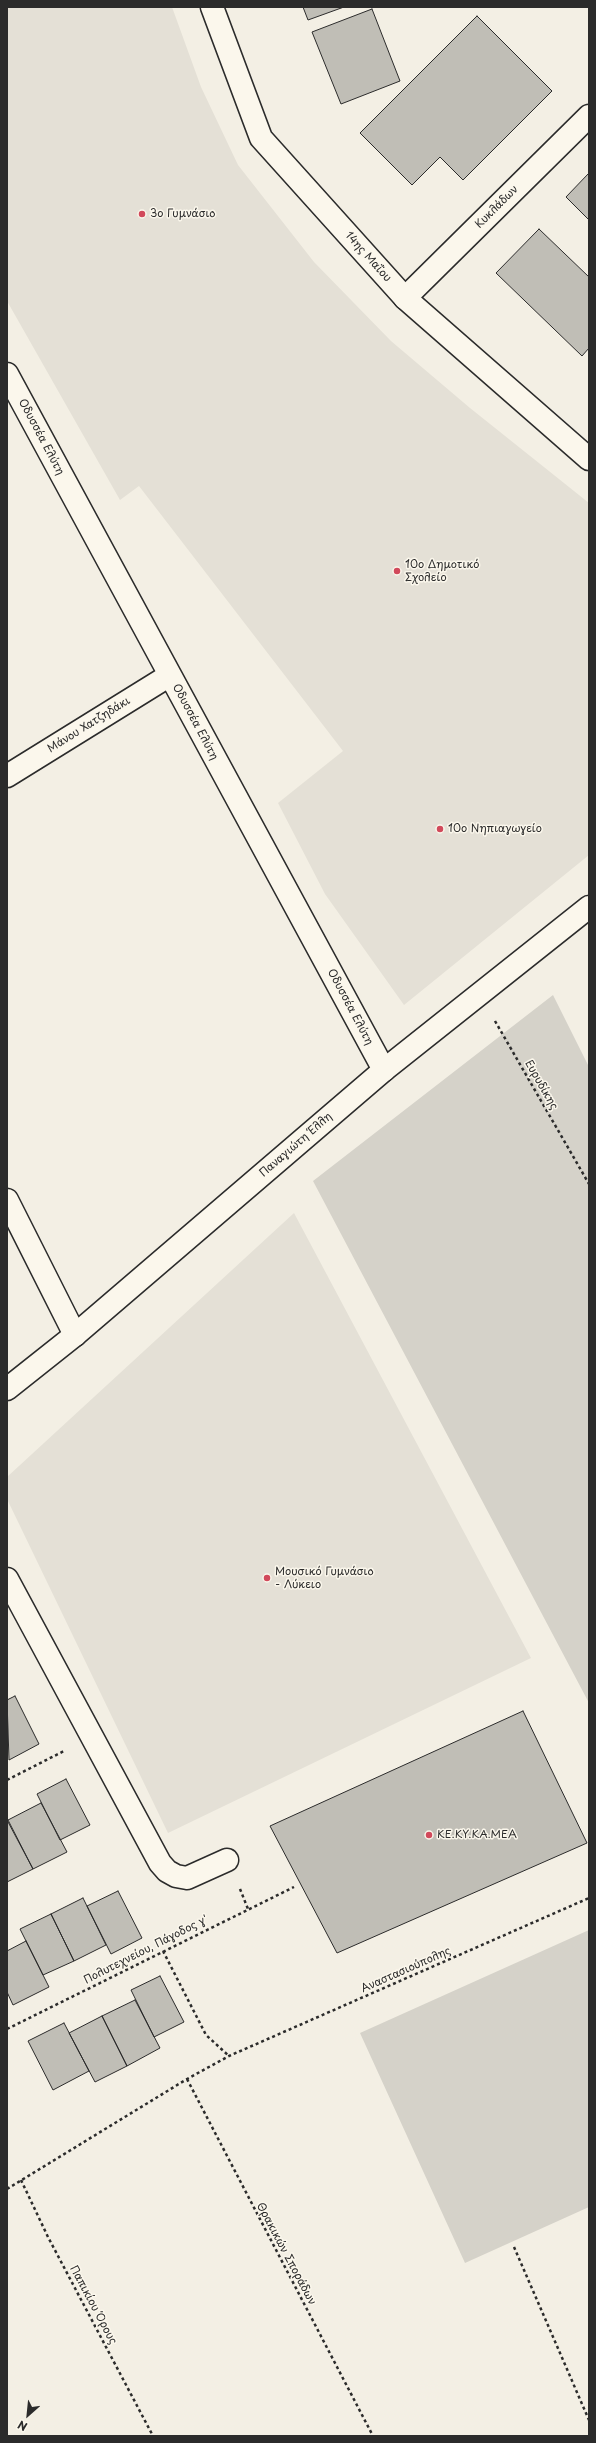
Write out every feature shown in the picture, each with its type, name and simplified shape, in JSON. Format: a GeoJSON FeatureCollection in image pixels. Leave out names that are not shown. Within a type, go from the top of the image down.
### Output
{"type":"FeatureCollection","features":[{"type":"Feature","properties":{"kind":"street","name":"14ης Μαΐου"},"geometry":{"type":"LineString","coordinates":[[212,7],[261,138],[405,298],[589,459]]}},
{"type":"Feature","properties":{"kind":"street","name":"Κυκλάδων"},"geometry":{"type":"LineString","coordinates":[[405,298],[589,116]]}},
{"type":"Feature","properties":{"kind":"street","name":"Οδυσσέα Ελύτη"},"geometry":{"type":"LineString","coordinates":[[7,374],[384,1070]]}},
{"type":"Feature","properties":{"kind":"street","name":"Μάνου Χατζηδάκι"},"geometry":{"type":"LineString","coordinates":[[7,776],[170,675]]}},
{"type":"Feature","properties":{"kind":"street","name":"Παναγιώτη Έλλη"},"geometry":{"type":"LineString","coordinates":[[7,1389],[75,1335],[384,1070],[589,906]]}},
{"type":"Feature","properties":{"kind":"street"},"geometry":{"type":"LineString","coordinates":[[7,1200],[75,1335]]}},
{"type":"Feature","properties":{"kind":"street"},"geometry":{"type":"LineString","coordinates":[[7,1579],[160,1863],[167,1871],[176,1876],[187,1878],[227,1860]]}},
{"type":"Feature","properties":{"kind":"path","name":"Ευρυδίκης"},"geometry":{"type":"LineString","coordinates":[[479,993],[589,1184]]}},
{"type":"Feature","properties":{"kind":"path"},"geometry":{"type":"LineString","coordinates":[[7,1780],[92,1737]]}},
{"type":"Feature","properties":{"kind":"path","name":"Πολυτεχνείου, Πάγοδος γ'"},"geometry":{"type":"LineString","coordinates":[[7,2029],[294,1887]]}},
{"type":"Feature","properties":{"kind":"path","name":"Αναστασιούπολης"},"geometry":{"type":"LineString","coordinates":[[7,2189],[187,2079],[229,2056],[589,1898]]}},
{"type":"Feature","properties":{"kind":"path"},"geometry":{"type":"LineString","coordinates":[[163,1951],[206,2036],[229,2056]]}},
{"type":"Feature","properties":{"kind":"path","name":"Θρακικών Σποράδων"},"geometry":{"type":"LineString","coordinates":[[187,2079],[373,2436]]}},
{"type":"Feature","properties":{"kind":"path","name":"Παπικίου Όρους"},"geometry":{"type":"LineString","coordinates":[[21,2180],[48,2237],[153,2436]]}},
{"type":"Feature","properties":{"kind":"path"},"geometry":{"type":"LineString","coordinates":[[514,2247],[589,2420]]}},
{"type":"Feature","properties":{"kind":"shaded area"},"geometry":{"type":"Polygon","coordinates":[[[7,7],[172,7],[201,87],[238,165],[314,262],[391,341],[470,408],[589,503],[589,855],[404,1005],[325,894],[278,803],[343,751],[139,486],[120,500],[7,301],[7,7]]]}},
{"type":"Feature","properties":{"kind":"shaded area"},"geometry":{"type":"Polygon","coordinates":[[[553,995],[589,1067],[589,1703],[313,1181],[553,995]]]}},
{"type":"Feature","properties":{"kind":"shaded area","name":"Μουσικό Γυμνάσιο - Λύκειο"},"geometry":{"type":"Polygon","coordinates":[[[294,1213],[531,1658],[168,1833],[7,1499],[7,1477],[294,1213]]]}},
{"type":"Feature","properties":{"kind":"shaded area"},"geometry":{"type":"Polygon","coordinates":[[[589,1930],[589,2207],[465,2263],[360,2033],[589,1930]]]}},
{"type":"Feature","properties":{"kind":"building"},"geometry":{"type":"Polygon","coordinates":[[[303,7],[344,7],[308,20],[303,7]]]}},
{"type":"Feature","properties":{"kind":"building"},"geometry":{"type":"Polygon","coordinates":[[[372,9],[400,81],[341,104],[312,32],[372,9]]]}},
{"type":"Feature","properties":{"kind":"building"},"geometry":{"type":"Polygon","coordinates":[[[477,16],[552,91],[463,180],[440,157],[412,185],[360,133],[477,16]]]}},
{"type":"Feature","properties":{"kind":"building"},"geometry":{"type":"Polygon","coordinates":[[[589,173],[589,220],[566,197],[589,173]]]}},
{"type":"Feature","properties":{"kind":"building"},"geometry":{"type":"Polygon","coordinates":[[[539,229],[589,277],[589,348],[582,356],[496,273],[539,229]]]}},
{"type":"Feature","properties":{"kind":"building"},"geometry":{"type":"Polygon","coordinates":[[[15,1696],[39,1744],[9,1760],[7,1700],[15,1696]]]}},
{"type":"Feature","properties":{"kind":"building","name":"ΚΕ.ΚΥ.ΚΑ.ΜΕΑ"},"geometry":{"type":"Polygon","coordinates":[[[523,1711],[587,1843],[337,1953],[270,1826],[523,1711]]]}},
{"type":"Feature","properties":{"kind":"building"},"geometry":{"type":"Polygon","coordinates":[[[66,1779],[90,1825],[60,1840],[37,1794],[66,1779]]]}},
{"type":"Feature","properties":{"kind":"building"},"geometry":{"type":"Polygon","coordinates":[[[41,1803],[67,1852],[33,1869],[8,1820],[41,1803]]]}},
{"type":"Feature","properties":{"kind":"building"},"geometry":{"type":"Polygon","coordinates":[[[7,1820],[33,1869],[7,1882],[7,1820]]]}},
{"type":"Feature","properties":{"kind":"building"},"geometry":{"type":"Polygon","coordinates":[[[118,1891],[142,1938],[111,1954],[87,1906],[118,1891]]]}},
{"type":"Feature","properties":{"kind":"building"},"geometry":{"type":"Polygon","coordinates":[[[83,1898],[106,1945],[74,1961],[51,1914],[83,1898]]]}},
{"type":"Feature","properties":{"kind":"building"},"geometry":{"type":"Polygon","coordinates":[[[51,1914],[74,1961],[43,1975],[20,1929],[51,1914]]]}},
{"type":"Feature","properties":{"kind":"building"},"geometry":{"type":"Polygon","coordinates":[[[26,1941],[49,1987],[13,2005],[7,1992],[7,1951],[26,1941]]]}},
{"type":"Feature","properties":{"kind":"building"},"geometry":{"type":"Polygon","coordinates":[[[160,1976],[184,2022],[154,2037],[131,1990],[160,1976]]]}},
{"type":"Feature","properties":{"kind":"building"},"geometry":{"type":"Polygon","coordinates":[[[135,2000],[160,2048],[127,2066],[102,2016],[135,2000]]]}},
{"type":"Feature","properties":{"kind":"building"},"geometry":{"type":"Polygon","coordinates":[[[102,2016],[127,2066],[95,2082],[69,2033],[102,2016]]]}},
{"type":"Feature","properties":{"kind":"building"},"geometry":{"type":"Polygon","coordinates":[[[64,2023],[89,2071],[53,2090],[28,2041],[64,2023]]]}},
{"type":"Feature","properties":{"kind":"place","name":"3ο Γυμνάσιο"},"geometry":{"type":"Point","coordinates":[142,214]}},
{"type":"Feature","properties":{"kind":"place","name":"10ο Δημοτικό Σχολείο"},"geometry":{"type":"Point","coordinates":[397,571]}},
{"type":"Feature","properties":{"kind":"place","name":"10ο Νηπιαγωγείο"},"geometry":{"type":"Point","coordinates":[440,829]}},
{"type":"Feature","properties":{"kind":"place","name":"Μουσικό Γυμνάσιο - Λύκειο"},"geometry":{"type":"Point","coordinates":[267,1578]}},
{"type":"Feature","properties":{"kind":"place","name":"ΚΕ.ΚΥ.ΚΑ.ΜΕΑ"},"geometry":{"type":"Point","coordinates":[429,1835]}}]}
